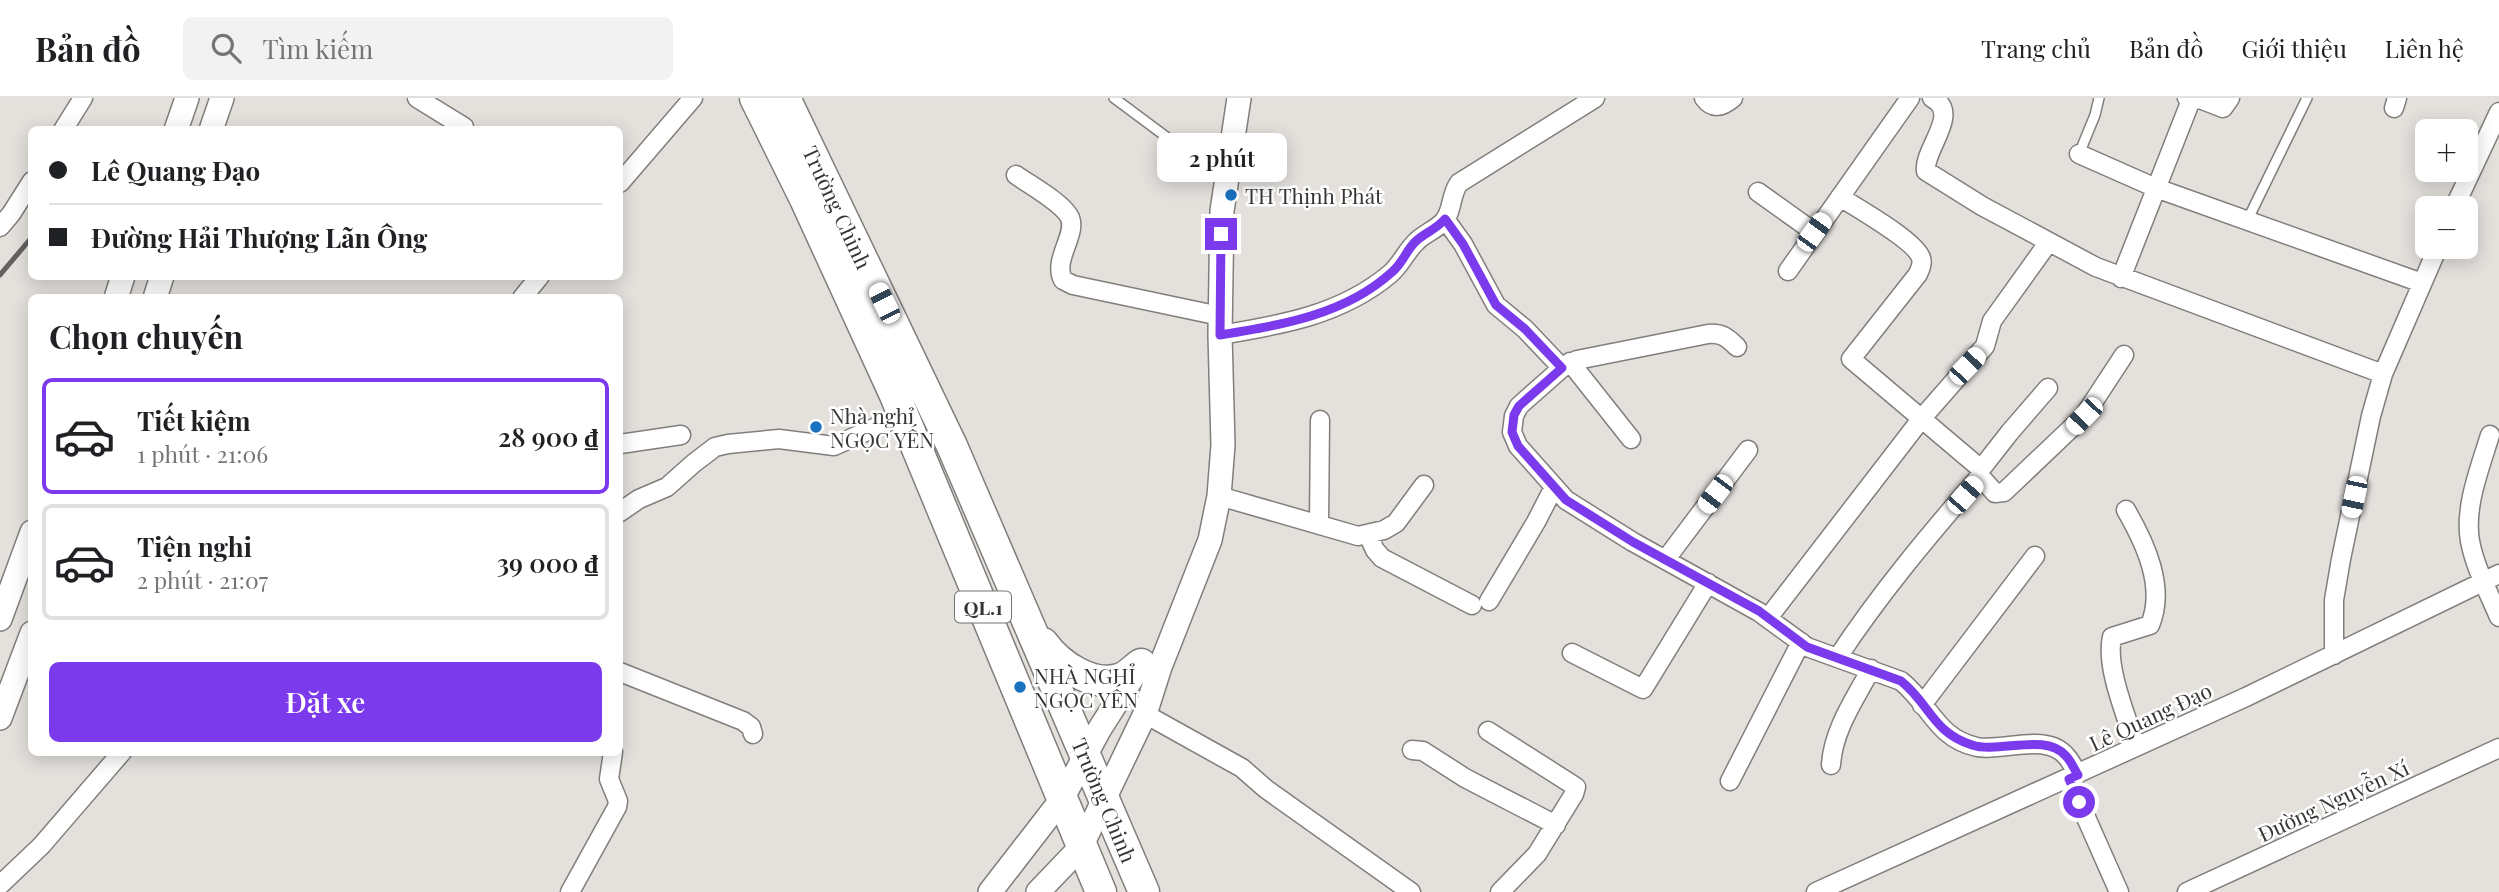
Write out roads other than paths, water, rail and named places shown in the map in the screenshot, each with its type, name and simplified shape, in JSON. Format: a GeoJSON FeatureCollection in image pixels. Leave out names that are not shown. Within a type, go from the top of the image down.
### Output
{"type":"FeatureCollection","features":[{"type":"Feature","properties":{"kind":"highway","name":"Trường Chinh"},"geometry":{"type":"LineString","coordinates":[[755,98],[805,198],[903,415],[1101,892]]}},
{"type":"Feature","properties":{"kind":"highway","name":"Trường Chinh"},"geometry":{"type":"LineString","coordinates":[[785,98],[952,446],[1144,892]]}},
{"type":"Feature","properties":{"kind":"highway"},"geometry":{"type":"LineString","coordinates":[[1027,620],[1052,654],[1071,669],[1092,678],[1112,680],[1124,677],[1141,664]]}},
{"type":"Feature","properties":{"kind":"street"},"geometry":{"type":"LineString","coordinates":[[66,126],[83,98]]}},
{"type":"Feature","properties":{"kind":"street"},"geometry":{"type":"LineString","coordinates":[[177,126],[187,98]]}},
{"type":"Feature","properties":{"kind":"street"},"geometry":{"type":"LineString","coordinates":[[212,126],[222,98]]}},
{"type":"Feature","properties":{"kind":"street"},"geometry":{"type":"LineString","coordinates":[[417,98],[462,126]]}},
{"type":"Feature","properties":{"kind":"street"},"geometry":{"type":"LineString","coordinates":[[623,180],[693,98]]}},
{"type":"Feature","properties":{"kind":"street"},"geometry":{"type":"LineString","coordinates":[[1038,892],[1081,847],[1145,714],[1207,550],[1219,496],[1223,445],[1221,222],[1239,98]]}},
{"type":"Feature","properties":{"kind":"street"},"geometry":{"type":"LineString","coordinates":[[1016,176],[1062,208],[1069,216],[1070,230],[1059,268],[1063,279],[1073,285],[1220,325],[1281,325],[1317,315],[1352,299],[1391,274],[1413,244],[1445,219],[1459,183],[1595,98]]}},
{"type":"Feature","properties":{"kind":"street"},"geometry":{"type":"LineString","coordinates":[[1704,98],[1716,107],[1724,106],[1733,98]]}},
{"type":"Feature","properties":{"kind":"street"},"geometry":{"type":"LineString","coordinates":[[1788,271],[1910,98]]}},
{"type":"Feature","properties":{"kind":"street"},"geometry":{"type":"LineString","coordinates":[[1931,98],[1941,106],[1944,113],[1927,160],[1926,171],[1953,190],[2048,243],[2121,278],[2162,290],[2383,374]]}},
{"type":"Feature","properties":{"kind":"street"},"geometry":{"type":"LineString","coordinates":[[2121,278],[2189,99],[2200,99],[2223,108],[2230,98]]}},
{"type":"Feature","properties":{"kind":"street"},"geometry":{"type":"LineString","coordinates":[[2460,196],[2499,112]]}},
{"type":"Feature","properties":{"kind":"street"},"geometry":{"type":"LineString","coordinates":[[2079,154],[2156,188],[2422,284]]}},
{"type":"Feature","properties":{"kind":"street"},"geometry":{"type":"LineString","coordinates":[[4,216],[28,186]]}},
{"type":"Feature","properties":{"kind":"street"},"geometry":{"type":"LineString","coordinates":[[1758,192],[1814,232]]}},
{"type":"Feature","properties":{"kind":"street"},"geometry":{"type":"LineString","coordinates":[[1840,197],[1907,241],[1921,257],[1922,265],[1918,274],[1851,359],[1922,418],[1981,473],[1994,493],[2004,492],[2084,416],[2124,355]]}},
{"type":"Feature","properties":{"kind":"street"},"geometry":{"type":"LineString","coordinates":[[1445,219],[1463,244],[1496,305],[1566,365],[1631,439]]}},
{"type":"Feature","properties":{"kind":"street"},"geometry":{"type":"LineString","coordinates":[[1768,618],[1922,418],[1985,346],[1992,321],[2048,243]]}},
{"type":"Feature","properties":{"kind":"street"},"geometry":{"type":"LineString","coordinates":[[2334,655],[2334,600],[2371,416],[2383,374],[2433,259]]}},
{"type":"Feature","properties":{"kind":"street"},"geometry":{"type":"LineString","coordinates":[[525,294],[538,280]]}},
{"type":"Feature","properties":{"kind":"street"},"geometry":{"type":"LineString","coordinates":[[1737,347],[1727,336],[1708,334],[1566,365],[1527,397],[1514,415],[1512,432],[1518,446],[1566,500],[1768,618],[1819,652],[1901,681],[1948,735],[1991,749],[2039,744],[2065,754],[2119,892]]}},
{"type":"Feature","properties":{"kind":"street"},"geometry":{"type":"LineString","coordinates":[[1838,657],[1917,549],[2048,388]]}},
{"type":"Feature","properties":{"kind":"street"},"geometry":{"type":"LineString","coordinates":[[623,510],[639,499],[667,487],[715,447],[779,439],[834,446],[903,415]]}},
{"type":"Feature","properties":{"kind":"street"},"geometry":{"type":"LineString","coordinates":[[1319,525],[1320,419]]}},
{"type":"Feature","properties":{"kind":"street"},"geometry":{"type":"LineString","coordinates":[[623,444],[681,435]]}},
{"type":"Feature","properties":{"kind":"street"},"geometry":{"type":"LineString","coordinates":[[2490,435],[2470,513],[2470,539],[2491,577],[2499,617]]}},
{"type":"Feature","properties":{"kind":"street"},"geometry":{"type":"LineString","coordinates":[[1666,559],[1748,450]]}},
{"type":"Feature","properties":{"kind":"street"},"geometry":{"type":"LineString","coordinates":[[1219,496],[1358,536],[1368,535],[1396,523],[1424,485]]}},
{"type":"Feature","properties":{"kind":"street"},"geometry":{"type":"LineString","coordinates":[[1368,535],[1382,558],[1480,603],[1536,522],[1554,487]]}},
{"type":"Feature","properties":{"kind":"street"},"geometry":{"type":"LineString","coordinates":[[2126,510],[2145,543],[2152,565],[2154,590],[2150,625],[2112,637],[2109,647],[2112,668],[2136,747]]}},
{"type":"Feature","properties":{"kind":"street"},"geometry":{"type":"LineString","coordinates":[[0,619],[28,542]]}},
{"type":"Feature","properties":{"kind":"street"},"geometry":{"type":"LineString","coordinates":[[1922,705],[2035,556]]}},
{"type":"Feature","properties":{"kind":"street","name":"Lê Quang Đạo"},"geometry":{"type":"LineString","coordinates":[[1816,892],[2073,777],[2334,655],[2491,577]]}},
{"type":"Feature","properties":{"kind":"street"},"geometry":{"type":"LineString","coordinates":[[1572,653],[1643,689],[1708,583]]}},
{"type":"Feature","properties":{"kind":"street"},"geometry":{"type":"LineString","coordinates":[[990,892],[1062,799],[1099,730],[1190,592]]}},
{"type":"Feature","properties":{"kind":"street"},"geometry":{"type":"LineString","coordinates":[[1730,781],[1801,642]]}},
{"type":"Feature","properties":{"kind":"street"},"geometry":{"type":"LineString","coordinates":[[0,718],[28,644]]}},
{"type":"Feature","properties":{"kind":"street"},"geometry":{"type":"LineString","coordinates":[[1831,765],[1832,751],[1840,728],[1871,669]]}},
{"type":"Feature","properties":{"kind":"street"},"geometry":{"type":"LineString","coordinates":[[623,673],[743,721],[751,727],[753,734]]}},
{"type":"Feature","properties":{"kind":"street"},"geometry":{"type":"LineString","coordinates":[[1145,714],[1242,768],[1266,789],[1410,892]]}},
{"type":"Feature","properties":{"kind":"street"},"geometry":{"type":"LineString","coordinates":[[1488,731],[1576,787],[1556,825],[1529,864],[1500,892]]}},
{"type":"Feature","properties":{"kind":"street","name":"Đường Nguyễn Xí"},"geometry":{"type":"LineString","coordinates":[[2187,892],[2499,748]]}},
{"type":"Feature","properties":{"kind":"street"},"geometry":{"type":"LineString","coordinates":[[1412,750],[1423,751],[1465,778],[1556,825]]}},
{"type":"Feature","properties":{"kind":"street"},"geometry":{"type":"LineString","coordinates":[[0,885],[41,846],[119,756]]}},
{"type":"Feature","properties":{"kind":"street"},"geometry":{"type":"LineString","coordinates":[[570,892],[617,807],[618,801],[609,779],[612,756]]}},
{"type":"Feature","properties":{"kind":"lane"},"geometry":{"type":"LineString","coordinates":[[1115,98],[1184,150],[1202,156],[1229,156]]}},
{"type":"Feature","properties":{"kind":"lane"},"geometry":{"type":"LineString","coordinates":[[2079,154],[2099,98]]}},
{"type":"Feature","properties":{"kind":"lane"},"geometry":{"type":"LineString","coordinates":[[2247,221],[2307,98]]}},
{"type":"Feature","properties":{"kind":"railway"},"geometry":{"type":"LineString","coordinates":[[0,275],[28,242]]}},
{"type":"Feature","properties":{"kind":"place","name":"TH Thịnh Phát"},"geometry":{"type":"Point","coordinates":[1231,195]}},
{"type":"Feature","properties":{"kind":"place","name":"Nhà nghỉ NGỌC YẾN"},"geometry":{"type":"Point","coordinates":[816,427]}},
{"type":"Feature","properties":{"kind":"place","name":"NHÀ NGHỈ NGỌC YẾN"},"geometry":{"type":"Point","coordinates":[1020,687]}}]}
